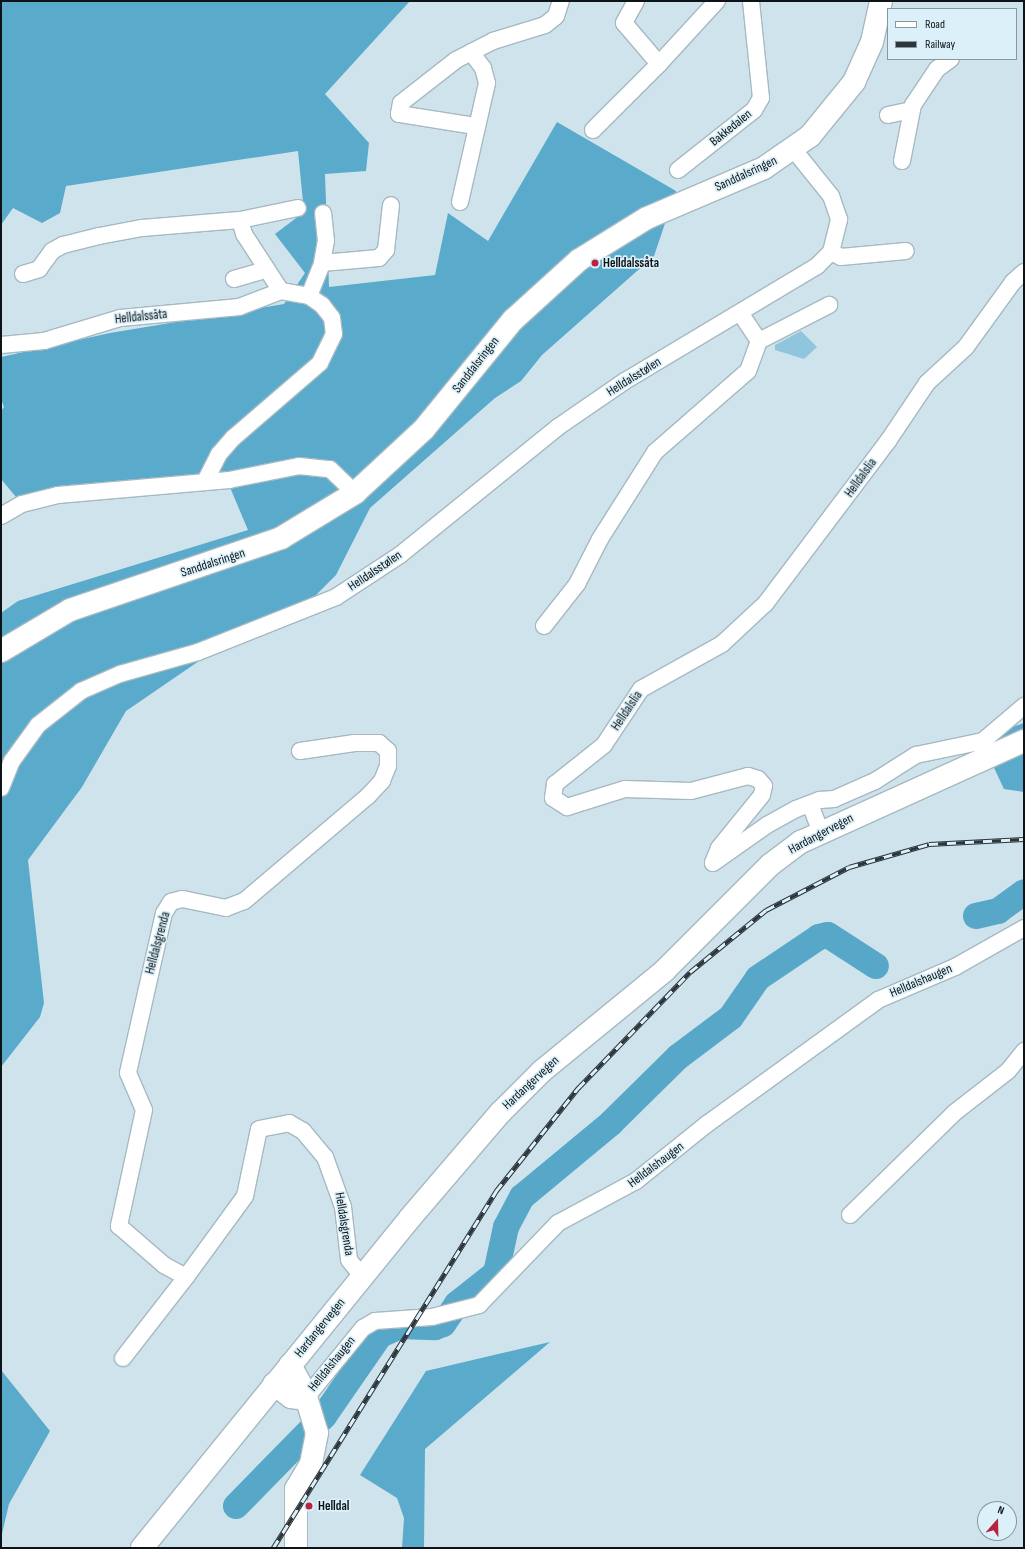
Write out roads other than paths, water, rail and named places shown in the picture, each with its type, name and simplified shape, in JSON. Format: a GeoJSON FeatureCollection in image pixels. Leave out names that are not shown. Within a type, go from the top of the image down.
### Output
{"type":"FeatureCollection","features":[{"type":"Feature","properties":{"kind":"main road","name":"Sanddalsringen"},"geometry":{"type":"LineString","coordinates":[[1,651],[70,610],[270,543],[306,526],[355,493],[424,429],[513,320],[573,265],[647,218],[742,178],[794,150],[825,122],[854,82],[872,42],[881,1]]}},
{"type":"Feature","properties":{"kind":"main road","name":"Hardangervegen"},"geometry":{"type":"LineString","coordinates":[[142,1548],[362,1276],[501,1112],[542,1071],[664,971],[770,864],[821,832],[1024,741]]}},
{"type":"Feature","properties":{"kind":"main road"},"geometry":{"type":"LineString","coordinates":[[290,1365],[304,1390],[307,1405],[317,1433],[311,1464],[295,1494],[296,1548]]}},
{"type":"Feature","properties":{"kind":"main road"},"geometry":{"type":"LineString","coordinates":[[274,1384],[291,1397],[307,1405]]}},
{"type":"Feature","properties":{"kind":"street"},"geometry":{"type":"LineString","coordinates":[[475,126],[399,114],[401,104],[428,79],[471,52],[545,25],[556,16],[562,1]]}},
{"type":"Feature","properties":{"kind":"street"},"geometry":{"type":"LineString","coordinates":[[636,1],[624,23],[659,64]]}},
{"type":"Feature","properties":{"kind":"street"},"geometry":{"type":"LineString","coordinates":[[593,130],[659,64],[717,1]]}},
{"type":"Feature","properties":{"kind":"street","name":"Bakkedalen"},"geometry":{"type":"LineString","coordinates":[[678,170],[754,110],[761,98],[751,1]]}},
{"type":"Feature","properties":{"kind":"street"},"geometry":{"type":"LineString","coordinates":[[460,202],[474,149],[475,126],[487,83],[483,68],[471,52]]}},
{"type":"Feature","properties":{"kind":"street"},"geometry":{"type":"LineString","coordinates":[[902,161],[911,110],[937,69],[949,60]]}},
{"type":"Feature","properties":{"kind":"street"},"geometry":{"type":"LineString","coordinates":[[888,115],[911,110]]}},
{"type":"Feature","properties":{"kind":"street"},"geometry":{"type":"LineString","coordinates":[[794,150],[831,196],[839,218],[831,252],[842,257],[906,251]]}},
{"type":"Feature","properties":{"kind":"street"},"geometry":{"type":"LineString","coordinates":[[322,263],[379,258],[389,240],[391,205]]}},
{"type":"Feature","properties":{"kind":"street"},"geometry":{"type":"LineString","coordinates":[[23,274],[38,269],[52,251],[63,245],[99,236],[142,228],[240,220],[298,208]]}},
{"type":"Feature","properties":{"kind":"street"},"geometry":{"type":"LineString","coordinates":[[206,482],[219,454],[233,438],[320,363],[330,348],[334,334],[332,318],[322,305],[309,296],[322,263],[326,241],[324,213]]}},
{"type":"Feature","properties":{"kind":"street"},"geometry":{"type":"LineString","coordinates":[[240,220],[244,234],[281,292]]}},
{"type":"Feature","properties":{"kind":"street","name":"Helldalsstølen"},"geometry":{"type":"LineString","coordinates":[[1,788],[12,761],[38,725],[81,691],[134,669],[198,652],[336,597],[400,555],[558,427],[625,381],[817,266],[831,252]]}},
{"type":"Feature","properties":{"kind":"street"},"geometry":{"type":"LineString","coordinates":[[234,279],[266,270]]}},
{"type":"Feature","properties":{"kind":"street","name":"Helldalslia"},"geometry":{"type":"LineString","coordinates":[[1024,272],[1013,282],[969,343],[927,383],[878,454],[766,603],[722,644],[641,689],[604,745],[555,784],[552,791],[558,804],[567,807],[625,789],[691,791],[748,776],[758,779],[764,786],[762,795],[719,848],[713,863],[767,825],[810,804],[834,799],[875,781],[916,755],[983,741],[1024,706]]}},
{"type":"Feature","properties":{"kind":"street","name":"Helldalssåta"},"geometry":{"type":"LineString","coordinates":[[1,345],[44,341],[120,318],[239,307],[281,292],[309,296]]}},
{"type":"Feature","properties":{"kind":"street"},"geometry":{"type":"LineString","coordinates":[[544,626],[577,584],[600,539],[655,452],[741,379],[748,371],[759,341],[829,304]]}},
{"type":"Feature","properties":{"kind":"street"},"geometry":{"type":"LineString","coordinates":[[740,313],[759,341]]}},
{"type":"Feature","properties":{"kind":"street"},"geometry":{"type":"LineString","coordinates":[[1,516],[22,504],[58,495],[206,482],[315,466],[340,476],[355,493]]}},
{"type":"Feature","properties":{"kind":"street","name":"Helldalsgrenda"},"geometry":{"type":"LineString","coordinates":[[186,1277],[164,1265],[119,1226],[144,1110],[128,1073],[164,913],[171,902],[182,899],[226,908],[244,901],[368,796],[382,782],[388,766],[388,751],[379,743],[354,743],[300,752]]}},
{"type":"Feature","properties":{"kind":"street"},"geometry":{"type":"LineString","coordinates":[[810,804],[821,832]]}},
{"type":"Feature","properties":{"kind":"street","name":"Helldalshaugen"},"geometry":{"type":"LineString","coordinates":[[307,1405],[363,1328],[392,1318],[443,1315],[460,1312],[479,1304],[504,1282],[558,1223],[636,1182],[707,1124],[878,1000],[955,967],[1024,928]]}},
{"type":"Feature","properties":{"kind":"street"},"geometry":{"type":"LineString","coordinates":[[850,1215],[954,1113],[1008,1071],[1024,1051]]}},
{"type":"Feature","properties":{"kind":"street","name":"Helldalsgrenda"},"geometry":{"type":"LineString","coordinates":[[123,1358],[186,1277],[245,1196],[259,1129],[289,1123],[304,1131],[325,1157],[343,1207],[349,1260],[362,1276]]}},
{"type":"Feature","properties":{"kind":"waterway"},"geometry":{"type":"LineString","coordinates":[[976,916],[998,911],[1024,892]]}},
{"type":"Feature","properties":{"kind":"waterway"},"geometry":{"type":"LineString","coordinates":[[236,1506],[324,1416],[380,1335],[400,1326],[435,1327],[443,1324],[457,1304],[496,1273],[506,1227],[522,1197],[611,1123],[678,1057],[731,1017],[758,978],[819,937],[828,935],[876,966]]}},
{"type":"Feature","properties":{"kind":"railway"},"geometry":{"type":"LineString","coordinates":[[273,1548],[496,1191],[578,1088],[690,972],[766,910],[849,867],[929,844],[1024,839]]}},
{"type":"Feature","properties":{"kind":"place","name":"Helldalssåta"},"geometry":{"type":"Point","coordinates":[595,263]}},
{"type":"Feature","properties":{"kind":"place","name":"Helldal"},"geometry":{"type":"Point","coordinates":[309,1506]}}]}
